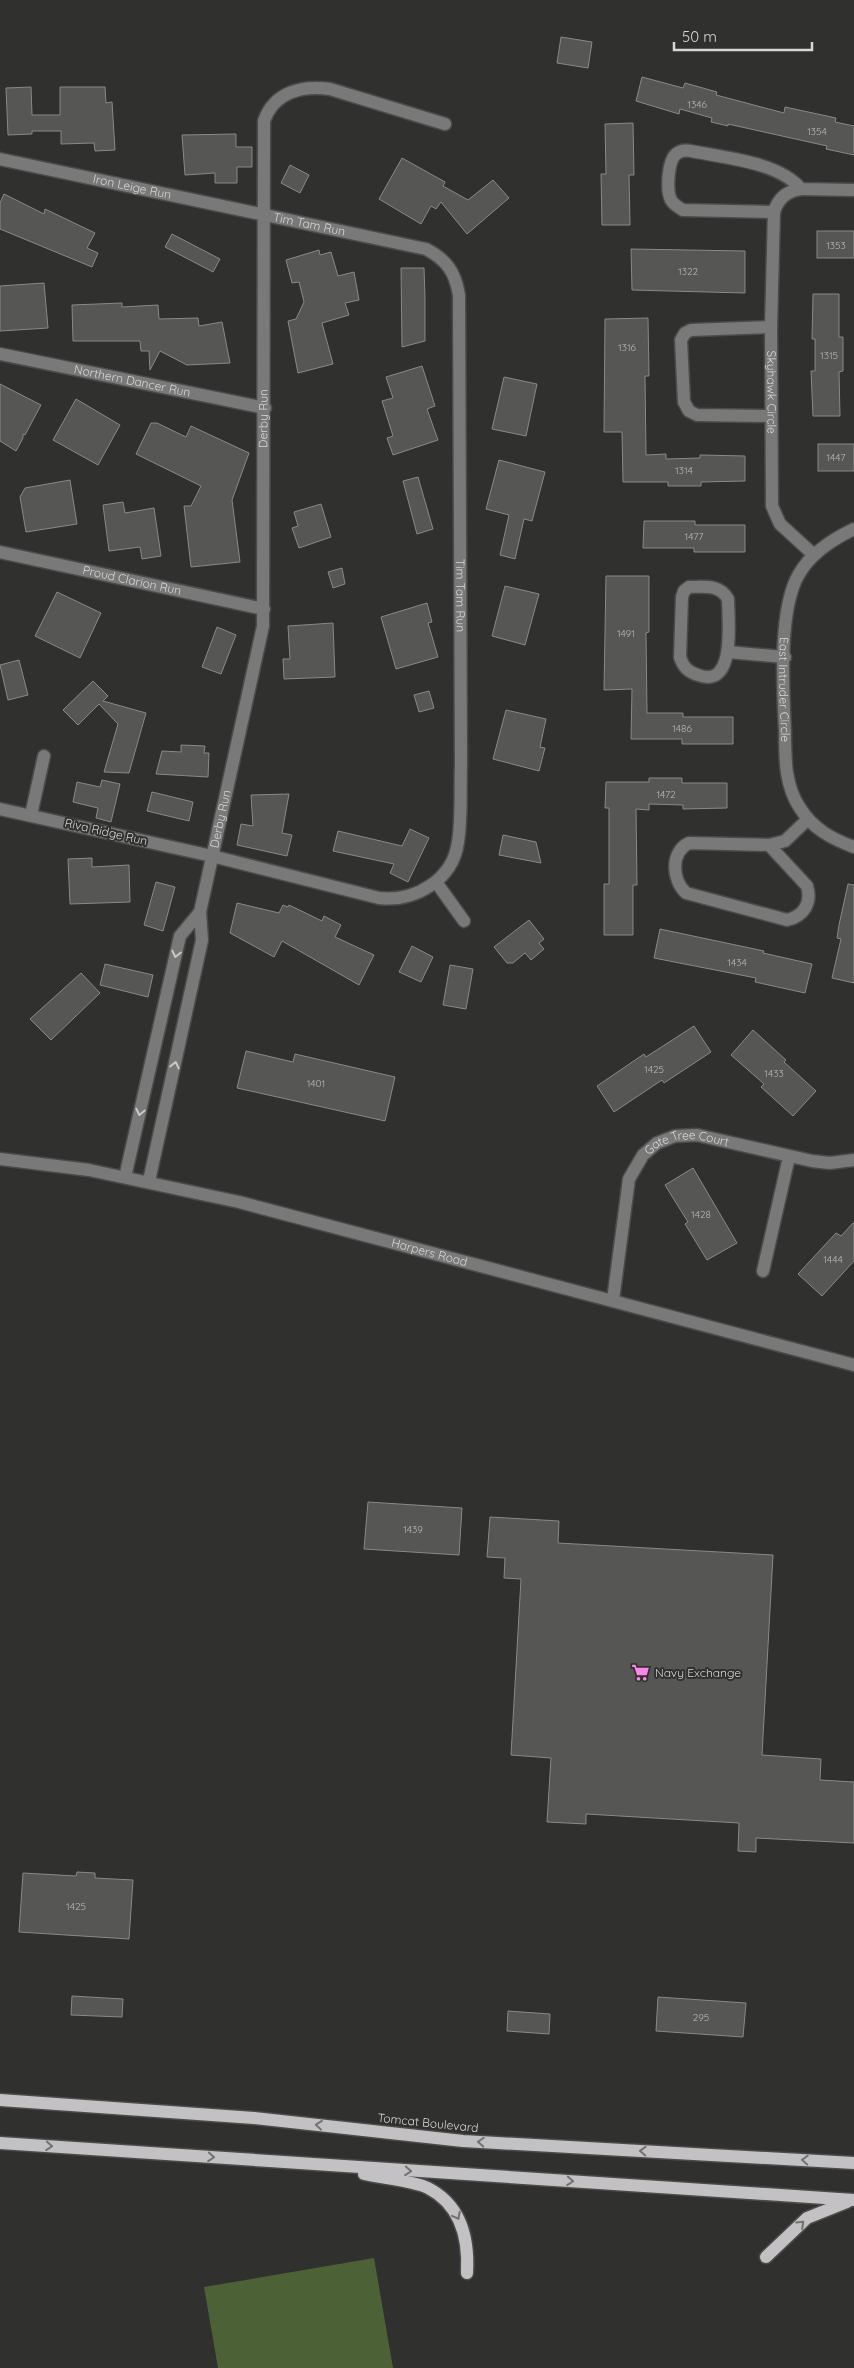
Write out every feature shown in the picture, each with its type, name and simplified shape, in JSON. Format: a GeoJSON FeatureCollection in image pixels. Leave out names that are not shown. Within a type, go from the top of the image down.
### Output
{"type":"FeatureCollection","features":[{"type":"Feature","properties":{"kind":"main road","name":"Tomcat Boulevard"},"geometry":{"type":"LineString","coordinates":[[0,2100],[254,2118],[463,2141],[854,2163]]}},
{"type":"Feature","properties":{"kind":"main road"},"geometry":{"type":"LineString","coordinates":[[0,2143],[853,2200]]}},
{"type":"Feature","properties":{"kind":"main road"},"geometry":{"type":"LineString","coordinates":[[318,2164],[427,2187],[450,2203],[464,2230],[468,2251],[467,2273]]}},
{"type":"Feature","properties":{"kind":"main road"},"geometry":{"type":"LineString","coordinates":[[766,2257],[807,2218],[853,2200]]}},
{"type":"Feature","properties":{"kind":"street","name":"Derby Run"},"geometry":{"type":"LineString","coordinates":[[150,1181],[202,940],[200,912],[263,626],[265,408],[264,121],[268,110],[276,100],[298,89],[314,87],[330,89],[445,124]]}},
{"type":"Feature","properties":{"kind":"street"},"geometry":{"type":"LineString","coordinates":[[802,189],[786,176],[770,168],[683,150],[671,160],[670,198],[675,206],[683,210],[774,212],[781,197],[792,190],[854,190]]}},
{"type":"Feature","properties":{"kind":"street","name":"Iron Leige Run"},"geometry":{"type":"LineString","coordinates":[[0,159],[264,214]]}},
{"type":"Feature","properties":{"kind":"street","name":"Skyhawk Circle"},"geometry":{"type":"LineString","coordinates":[[774,212],[771,327],[772,506],[780,524],[814,555]]}},
{"type":"Feature","properties":{"kind":"street","name":"Tim Tam Run"},"geometry":{"type":"LineString","coordinates":[[212,856],[379,898],[406,897],[422,892],[436,882],[450,864],[458,842],[461,784],[460,306],[456,278],[449,265],[439,255],[426,248],[264,214]]}},
{"type":"Feature","properties":{"kind":"street"},"geometry":{"type":"LineString","coordinates":[[771,327],[691,330],[685,333],[681,340],[684,402],[689,410],[697,415],[772,416]]}},
{"type":"Feature","properties":{"kind":"street","name":"Northern Dancer Run"},"geometry":{"type":"LineString","coordinates":[[0,354],[265,408]]}},
{"type":"Feature","properties":{"kind":"street","name":"East Intruder Circle"},"geometry":{"type":"LineString","coordinates":[[854,529],[835,538],[814,555],[799,573],[787,607],[783,689],[787,772],[792,794],[808,819],[823,833],[854,847]]}},
{"type":"Feature","properties":{"kind":"street","name":"Proud Clarion Run"},"geometry":{"type":"LineString","coordinates":[[0,552],[264,609]]}},
{"type":"Feature","properties":{"kind":"street"},"geometry":{"type":"LineString","coordinates":[[689,587],[717,588],[724,592],[728,599],[728,652],[726,664],[720,671],[711,676],[701,676],[688,671],[682,664],[680,657],[682,597],[684,591],[689,587]]}},
{"type":"Feature","properties":{"kind":"street"},"geometry":{"type":"LineString","coordinates":[[728,652],[785,657]]}},
{"type":"Feature","properties":{"kind":"street"},"geometry":{"type":"LineString","coordinates":[[31,816],[44,756]]}},
{"type":"Feature","properties":{"kind":"street","name":"Riva Ridge Run"},"geometry":{"type":"LineString","coordinates":[[0,809],[212,856]]}},
{"type":"Feature","properties":{"kind":"street"},"geometry":{"type":"LineString","coordinates":[[769,845],[807,886],[809,893],[807,906],[804,912],[796,918],[788,920],[686,893],[679,886],[675,877],[677,853],[682,846],[689,843],[769,845],[785,841],[808,819]]}},
{"type":"Feature","properties":{"kind":"street"},"geometry":{"type":"LineString","coordinates":[[436,882],[464,921]]}},
{"type":"Feature","properties":{"kind":"street","name":"Derby Run"},"geometry":{"type":"LineString","coordinates":[[126,1177],[180,936],[200,912]]}},
{"type":"Feature","properties":{"kind":"street","name":"Gate Tree Court"},"geometry":{"type":"LineString","coordinates":[[613,1300],[629,1179],[639,1160],[657,1142],[675,1136],[697,1136],[789,1157],[830,1163],[854,1160]]}},
{"type":"Feature","properties":{"kind":"street"},"geometry":{"type":"LineString","coordinates":[[763,1271],[789,1157]]}},
{"type":"Feature","properties":{"kind":"street","name":"Harpers Road"},"geometry":{"type":"LineString","coordinates":[[0,1159],[89,1170],[150,1181],[239,1202],[854,1365]]}},
{"type":"Feature","properties":{"kind":"green space"},"geometry":{"type":"Polygon","coordinates":[[[374,2258],[393,2368],[218,2368],[204,2287],[374,2258]]]}},
{"type":"Feature","properties":{"kind":"building"},"geometry":{"type":"Polygon","coordinates":[[[561,37],[592,42],[588,68],[557,63],[561,37]]]}},
{"type":"Feature","properties":{"kind":"building"},"geometry":{"type":"Polygon","coordinates":[[[642,77],[683,88],[685,83],[717,92],[716,95],[784,113],[785,107],[836,118],[835,122],[854,126],[854,155],[826,149],[827,146],[711,122],[712,118],[680,109],[679,114],[636,101],[642,77]]]}},
{"type":"Feature","properties":{"kind":"building"},"geometry":{"type":"Polygon","coordinates":[[[31,87],[32,115],[60,115],[60,87],[105,87],[106,103],[112,102],[115,150],[95,151],[94,143],[61,144],[61,131],[32,131],[32,134],[8,135],[6,88],[31,87]]]}},
{"type":"Feature","properties":{"kind":"building"},"geometry":{"type":"Polygon","coordinates":[[[633,123],[634,175],[629,175],[630,225],[602,225],[601,174],[606,174],[605,124],[633,123]]]}},
{"type":"Feature","properties":{"kind":"building"},"geometry":{"type":"Polygon","coordinates":[[[236,134],[236,147],[252,147],[252,167],[237,167],[237,183],[215,183],[215,173],[185,175],[182,135],[236,134]]]}},
{"type":"Feature","properties":{"kind":"building"},"geometry":{"type":"Polygon","coordinates":[[[402,158],[445,182],[443,186],[468,200],[493,180],[509,198],[467,234],[441,202],[436,209],[431,206],[421,224],[379,199],[402,158]]]}},
{"type":"Feature","properties":{"kind":"building"},"geometry":{"type":"Polygon","coordinates":[[[290,165],[309,175],[300,193],[281,183],[290,165]]]}},
{"type":"Feature","properties":{"kind":"building"},"geometry":{"type":"Polygon","coordinates":[[[4,194],[44,214],[45,209],[95,233],[87,248],[98,253],[92,267],[0,229],[0,203],[4,194]]]}},
{"type":"Feature","properties":{"kind":"building"},"geometry":{"type":"Polygon","coordinates":[[[817,231],[854,231],[854,258],[817,258],[817,231]]]}},
{"type":"Feature","properties":{"kind":"building"},"geometry":{"type":"Polygon","coordinates":[[[172,234],[220,259],[213,272],[165,247],[172,234]]]}},
{"type":"Feature","properties":{"kind":"building"},"geometry":{"type":"Polygon","coordinates":[[[631,249],[745,251],[745,293],[632,290],[631,249]]]}},
{"type":"Feature","properties":{"kind":"building"},"geometry":{"type":"Polygon","coordinates":[[[319,250],[320,255],[331,252],[338,276],[354,272],[359,300],[345,303],[349,315],[322,323],[333,364],[298,373],[288,321],[296,319],[304,302],[299,282],[292,283],[286,260],[319,250]]]}},
{"type":"Feature","properties":{"kind":"building"},"geometry":{"type":"Polygon","coordinates":[[[401,268],[424,268],[425,297],[425,341],[402,347],[401,268]]]}},
{"type":"Feature","properties":{"kind":"building"},"geometry":{"type":"Polygon","coordinates":[[[44,283],[48,328],[0,331],[0,286],[44,283]]]}},
{"type":"Feature","properties":{"kind":"building"},"geometry":{"type":"Polygon","coordinates":[[[813,294],[839,294],[839,337],[843,337],[843,371],[839,372],[840,416],[813,416],[811,371],[815,371],[815,339],[812,339],[813,294]]]}},
{"type":"Feature","properties":{"kind":"building"},"geometry":{"type":"Polygon","coordinates":[[[122,303],[122,307],[158,305],[159,319],[198,318],[199,326],[222,322],[230,363],[187,365],[160,351],[150,370],[149,351],[141,351],[140,341],[73,341],[72,305],[122,303]]]}},
{"type":"Feature","properties":{"kind":"building"},"geometry":{"type":"Polygon","coordinates":[[[648,318],[649,376],[645,376],[646,455],[666,454],[666,459],[700,458],[700,455],[745,456],[745,481],[701,482],[701,486],[668,486],[668,482],[623,482],[622,432],[604,432],[605,319],[648,318]]]}},
{"type":"Feature","properties":{"kind":"building"},"geometry":{"type":"Polygon","coordinates":[[[422,366],[435,406],[427,409],[438,440],[393,455],[387,438],[393,436],[382,401],[393,398],[386,377],[422,366]]]}},
{"type":"Feature","properties":{"kind":"building"},"geometry":{"type":"Polygon","coordinates":[[[504,377],[537,384],[526,436],[492,429],[504,377]]]}},
{"type":"Feature","properties":{"kind":"building"},"geometry":{"type":"Polygon","coordinates":[[[0,384],[41,405],[25,435],[23,434],[23,438],[16,451],[0,441],[0,384]]]}},
{"type":"Feature","properties":{"kind":"building"},"geometry":{"type":"Polygon","coordinates":[[[76,399],[120,425],[98,465],[53,440],[76,399]]]}},
{"type":"Feature","properties":{"kind":"building"},"geometry":{"type":"Polygon","coordinates":[[[151,423],[157,423],[186,437],[191,426],[249,453],[232,500],[240,562],[191,567],[184,506],[191,506],[201,486],[136,454],[151,423]]]}},
{"type":"Feature","properties":{"kind":"building"},"geometry":{"type":"Polygon","coordinates":[[[818,444],[854,444],[854,471],[818,471],[818,444]]]}},
{"type":"Feature","properties":{"kind":"building"},"geometry":{"type":"Polygon","coordinates":[[[499,460],[545,472],[532,521],[524,519],[515,559],[500,555],[509,515],[486,509],[499,460]]]}},
{"type":"Feature","properties":{"kind":"building"},"geometry":{"type":"Polygon","coordinates":[[[418,477],[433,529],[417,534],[403,481],[418,477]]]}},
{"type":"Feature","properties":{"kind":"building"},"geometry":{"type":"Polygon","coordinates":[[[70,480],[77,524],[26,532],[20,497],[25,488],[70,480]]]}},
{"type":"Feature","properties":{"kind":"building"},"geometry":{"type":"Polygon","coordinates":[[[123,502],[125,513],[154,508],[161,556],[142,559],[140,547],[109,551],[103,505],[123,502]]]}},
{"type":"Feature","properties":{"kind":"building"},"geometry":{"type":"Polygon","coordinates":[[[321,504],[331,537],[299,548],[292,528],[298,526],[294,512],[321,504]]]}},
{"type":"Feature","properties":{"kind":"building"},"geometry":{"type":"Polygon","coordinates":[[[644,521],[695,521],[695,525],[745,525],[745,552],[694,552],[694,548],[643,548],[644,521]]]}},
{"type":"Feature","properties":{"kind":"building"},"geometry":{"type":"Polygon","coordinates":[[[342,568],[345,584],[333,588],[328,572],[342,568]]]}},
{"type":"Feature","properties":{"kind":"building"},"geometry":{"type":"Polygon","coordinates":[[[606,576],[649,576],[649,632],[646,633],[647,713],[683,713],[683,717],[733,717],[733,744],[682,744],[682,739],[631,739],[632,689],[604,690],[606,576]]]}},
{"type":"Feature","properties":{"kind":"building"},"geometry":{"type":"Polygon","coordinates":[[[505,586],[539,594],[525,645],[492,636],[505,586]]]}},
{"type":"Feature","properties":{"kind":"building"},"geometry":{"type":"Polygon","coordinates":[[[57,592],[101,613],[80,658],[35,636],[57,592]]]}},
{"type":"Feature","properties":{"kind":"building"},"geometry":{"type":"Polygon","coordinates":[[[427,603],[432,622],[428,623],[438,657],[396,669],[381,617],[427,603]]]}},
{"type":"Feature","properties":{"kind":"building"},"geometry":{"type":"Polygon","coordinates":[[[333,623],[335,677],[284,679],[283,659],[290,659],[288,626],[333,623]]]}},
{"type":"Feature","properties":{"kind":"building"},"geometry":{"type":"Polygon","coordinates":[[[217,627],[236,635],[221,674],[202,667],[217,627]]]}},
{"type":"Feature","properties":{"kind":"building"},"geometry":{"type":"Polygon","coordinates":[[[19,660],[28,695],[8,700],[0,665],[19,660]]]}},
{"type":"Feature","properties":{"kind":"building"},"geometry":{"type":"Polygon","coordinates":[[[93,681],[108,696],[103,701],[146,713],[129,773],[104,772],[118,724],[99,704],[78,725],[63,710],[93,681]]]}},
{"type":"Feature","properties":{"kind":"building"},"geometry":{"type":"Polygon","coordinates":[[[429,691],[434,708],[419,712],[414,695],[429,691]]]}},
{"type":"Feature","properties":{"kind":"building"},"geometry":{"type":"Polygon","coordinates":[[[506,710],[546,719],[540,747],[545,748],[539,771],[493,759],[506,710]]]}},
{"type":"Feature","properties":{"kind":"building"},"geometry":{"type":"Polygon","coordinates":[[[181,745],[205,746],[204,753],[209,753],[208,777],[156,774],[162,751],[181,752],[181,745]]]}},
{"type":"Feature","properties":{"kind":"building"},"geometry":{"type":"Polygon","coordinates":[[[649,778],[682,778],[682,783],[727,783],[727,808],[683,809],[683,805],[649,804],[649,810],[636,809],[637,885],[633,885],[633,935],[604,935],[604,884],[609,884],[609,808],[605,808],[606,782],[649,782],[649,778]]]}},
{"type":"Feature","properties":{"kind":"building"},"geometry":{"type":"Polygon","coordinates":[[[102,780],[120,784],[111,822],[96,818],[98,808],[73,802],[77,782],[100,787],[102,780]]]}},
{"type":"Feature","properties":{"kind":"building"},"geometry":{"type":"Polygon","coordinates":[[[152,792],[193,802],[189,821],[147,811],[152,792]]]}},
{"type":"Feature","properties":{"kind":"building"},"geometry":{"type":"Polygon","coordinates":[[[289,794],[282,833],[292,835],[287,856],[237,845],[241,824],[253,826],[251,795],[289,794]]]}},
{"type":"Feature","properties":{"kind":"building"},"geometry":{"type":"Polygon","coordinates":[[[410,829],[429,838],[408,882],[390,873],[394,864],[333,851],[338,831],[402,846],[410,829]]]}},
{"type":"Feature","properties":{"kind":"building"},"geometry":{"type":"Polygon","coordinates":[[[503,835],[536,842],[541,863],[499,855],[503,835]]]}},
{"type":"Feature","properties":{"kind":"building"},"geometry":{"type":"Polygon","coordinates":[[[92,858],[92,867],[129,865],[130,902],[70,904],[68,859],[92,858]]]}},
{"type":"Feature","properties":{"kind":"building"},"geometry":{"type":"Polygon","coordinates":[[[156,882],[175,887],[163,931],[144,925],[156,882]]]}},
{"type":"Feature","properties":{"kind":"building"},"geometry":{"type":"Polygon","coordinates":[[[848,884],[854,885],[854,983],[832,978],[841,939],[837,938],[848,884]]]}},
{"type":"Feature","properties":{"kind":"building"},"geometry":{"type":"Polygon","coordinates":[[[237,903],[279,913],[283,905],[288,907],[289,905],[322,921],[324,916],[341,925],[335,937],[374,955],[359,985],[282,941],[274,957],[230,933],[237,903]]]}},
{"type":"Feature","properties":{"kind":"building"},"geometry":{"type":"Polygon","coordinates":[[[529,920],[544,939],[539,943],[544,949],[531,960],[525,953],[513,963],[507,963],[494,947],[529,920]]]}},
{"type":"Feature","properties":{"kind":"building"},"geometry":{"type":"Polygon","coordinates":[[[660,929],[764,951],[763,953],[812,964],[805,993],[755,982],[756,978],[654,958],[660,929]]]}},
{"type":"Feature","properties":{"kind":"building"},"geometry":{"type":"Polygon","coordinates":[[[412,946],[433,957],[421,982],[399,972],[412,946]]]}},
{"type":"Feature","properties":{"kind":"building"},"geometry":{"type":"Polygon","coordinates":[[[105,964],[153,975],[148,997],[100,985],[105,964]]]}},
{"type":"Feature","properties":{"kind":"building"},"geometry":{"type":"Polygon","coordinates":[[[450,965],[473,969],[466,1009],[443,1005],[450,965]]]}},
{"type":"Feature","properties":{"kind":"building"},"geometry":{"type":"Polygon","coordinates":[[[81,973],[100,993],[51,1040],[30,1019],[81,973]]]}},
{"type":"Feature","properties":{"kind":"building"},"geometry":{"type":"Polygon","coordinates":[[[694,1026],[711,1052],[664,1083],[662,1080],[614,1112],[597,1086],[644,1054],[646,1057],[694,1026]]]}},
{"type":"Feature","properties":{"kind":"building"},"geometry":{"type":"Polygon","coordinates":[[[753,1030],[816,1091],[793,1116],[761,1087],[764,1084],[731,1055],[753,1030]]]}},
{"type":"Feature","properties":{"kind":"building"},"geometry":{"type":"Polygon","coordinates":[[[246,1051],[293,1062],[295,1054],[395,1077],[385,1121],[237,1088],[246,1051]]]}},
{"type":"Feature","properties":{"kind":"building"},"geometry":{"type":"Polygon","coordinates":[[[693,1168],[737,1243],[707,1260],[685,1224],[688,1222],[665,1185],[693,1168]]]}},
{"type":"Feature","properties":{"kind":"building"},"geometry":{"type":"Polygon","coordinates":[[[854,1222],[854,1261],[822,1296],[798,1274],[836,1233],[841,1236],[854,1222]]]}},
{"type":"Feature","properties":{"kind":"building"},"geometry":{"type":"Polygon","coordinates":[[[368,1502],[462,1508],[459,1555],[364,1549],[368,1502]]]}},
{"type":"Feature","properties":{"kind":"building","name":"Navy Exchange"},"geometry":{"type":"Polygon","coordinates":[[[490,1517],[559,1521],[558,1543],[773,1555],[762,1755],[821,1759],[820,1780],[854,1782],[854,1843],[756,1838],[756,1852],[738,1851],[739,1823],[586,1814],[586,1824],[547,1822],[551,1758],[511,1755],[521,1579],[504,1578],[505,1558],[487,1557],[490,1517]]]}},
{"type":"Feature","properties":{"kind":"building"},"geometry":{"type":"Polygon","coordinates":[[[77,1872],[95,1873],[95,1878],[133,1880],[129,1939],[19,1932],[23,1873],[76,1876],[77,1872]]]}},
{"type":"Feature","properties":{"kind":"building"},"geometry":{"type":"Polygon","coordinates":[[[72,1996],[123,1999],[122,2017],[71,2015],[72,1996]]]}},
{"type":"Feature","properties":{"kind":"building"},"geometry":{"type":"Polygon","coordinates":[[[658,1997],[746,2003],[743,2037],[656,2031],[658,1997]]]}},
{"type":"Feature","properties":{"kind":"building"},"geometry":{"type":"Polygon","coordinates":[[[508,2011],[550,2014],[549,2034],[507,2031],[508,2011]]]}},
{"type":"Feature","properties":{"kind":"place","name":"Navy Exchange"},"geometry":{"type":"Point","coordinates":[641,1673]}}]}
